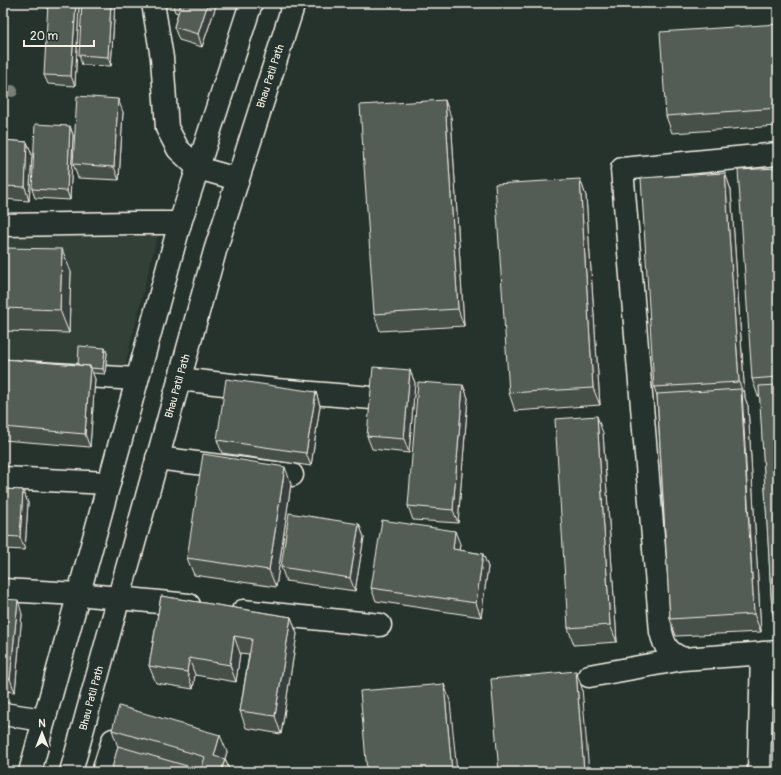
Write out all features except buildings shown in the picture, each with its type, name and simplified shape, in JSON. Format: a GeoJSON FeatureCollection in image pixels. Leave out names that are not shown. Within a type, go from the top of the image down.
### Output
{"type":"FeatureCollection","features":[{"type":"Feature","properties":{"kind":"main road"},"geometry":{"type":"LineString","coordinates":[[153,3],[162,58],[167,128],[178,149],[198,168],[237,179]]}},
{"type":"Feature","properties":{"kind":"main road"},"geometry":{"type":"LineString","coordinates":[[30,772],[180,223],[251,3]]}},
{"type":"Feature","properties":{"kind":"main road","name":"Bhau Patil Path"},"geometry":{"type":"LineString","coordinates":[[71,772],[118,597],[215,251],[294,3]]}},
{"type":"Feature","properties":{"kind":"main road"},"geometry":{"type":"LineString","coordinates":[[684,659],[674,655],[667,649],[661,632],[622,169],[778,154]]}},
{"type":"Feature","properties":{"kind":"main road"},"geometry":{"type":"LineString","coordinates":[[3,225],[180,223]]}},
{"type":"Feature","properties":{"kind":"main road"},"geometry":{"type":"LineString","coordinates":[[3,371],[137,379]]}},
{"type":"Feature","properties":{"kind":"main road"},"geometry":{"type":"LineString","coordinates":[[179,379],[277,390],[372,398]]}},
{"type":"Feature","properties":{"kind":"main road"},"geometry":{"type":"LineString","coordinates":[[157,458],[292,475]]}},
{"type":"Feature","properties":{"kind":"main road"},"geometry":{"type":"LineString","coordinates":[[3,478],[108,483]]}},
{"type":"Feature","properties":{"kind":"main road"},"geometry":{"type":"LineString","coordinates":[[3,590],[118,597],[380,625]]}},
{"type":"Feature","properties":{"kind":"main road"},"geometry":{"type":"LineString","coordinates":[[589,676],[684,659],[770,652],[759,772]]}},
{"type":"Feature","properties":{"kind":"main road"},"geometry":{"type":"LineString","coordinates":[[3,714],[44,720]]}},
{"type":"Feature","properties":{"kind":"main road"},"geometry":{"type":"LineString","coordinates":[[104,772],[113,740]]}},
{"type":"Feature","properties":{"kind":"shaded area"},"geometry":{"type":"Polygon","coordinates":[[[164,209],[124,370],[3,363],[3,212],[164,209]]]}}]}
